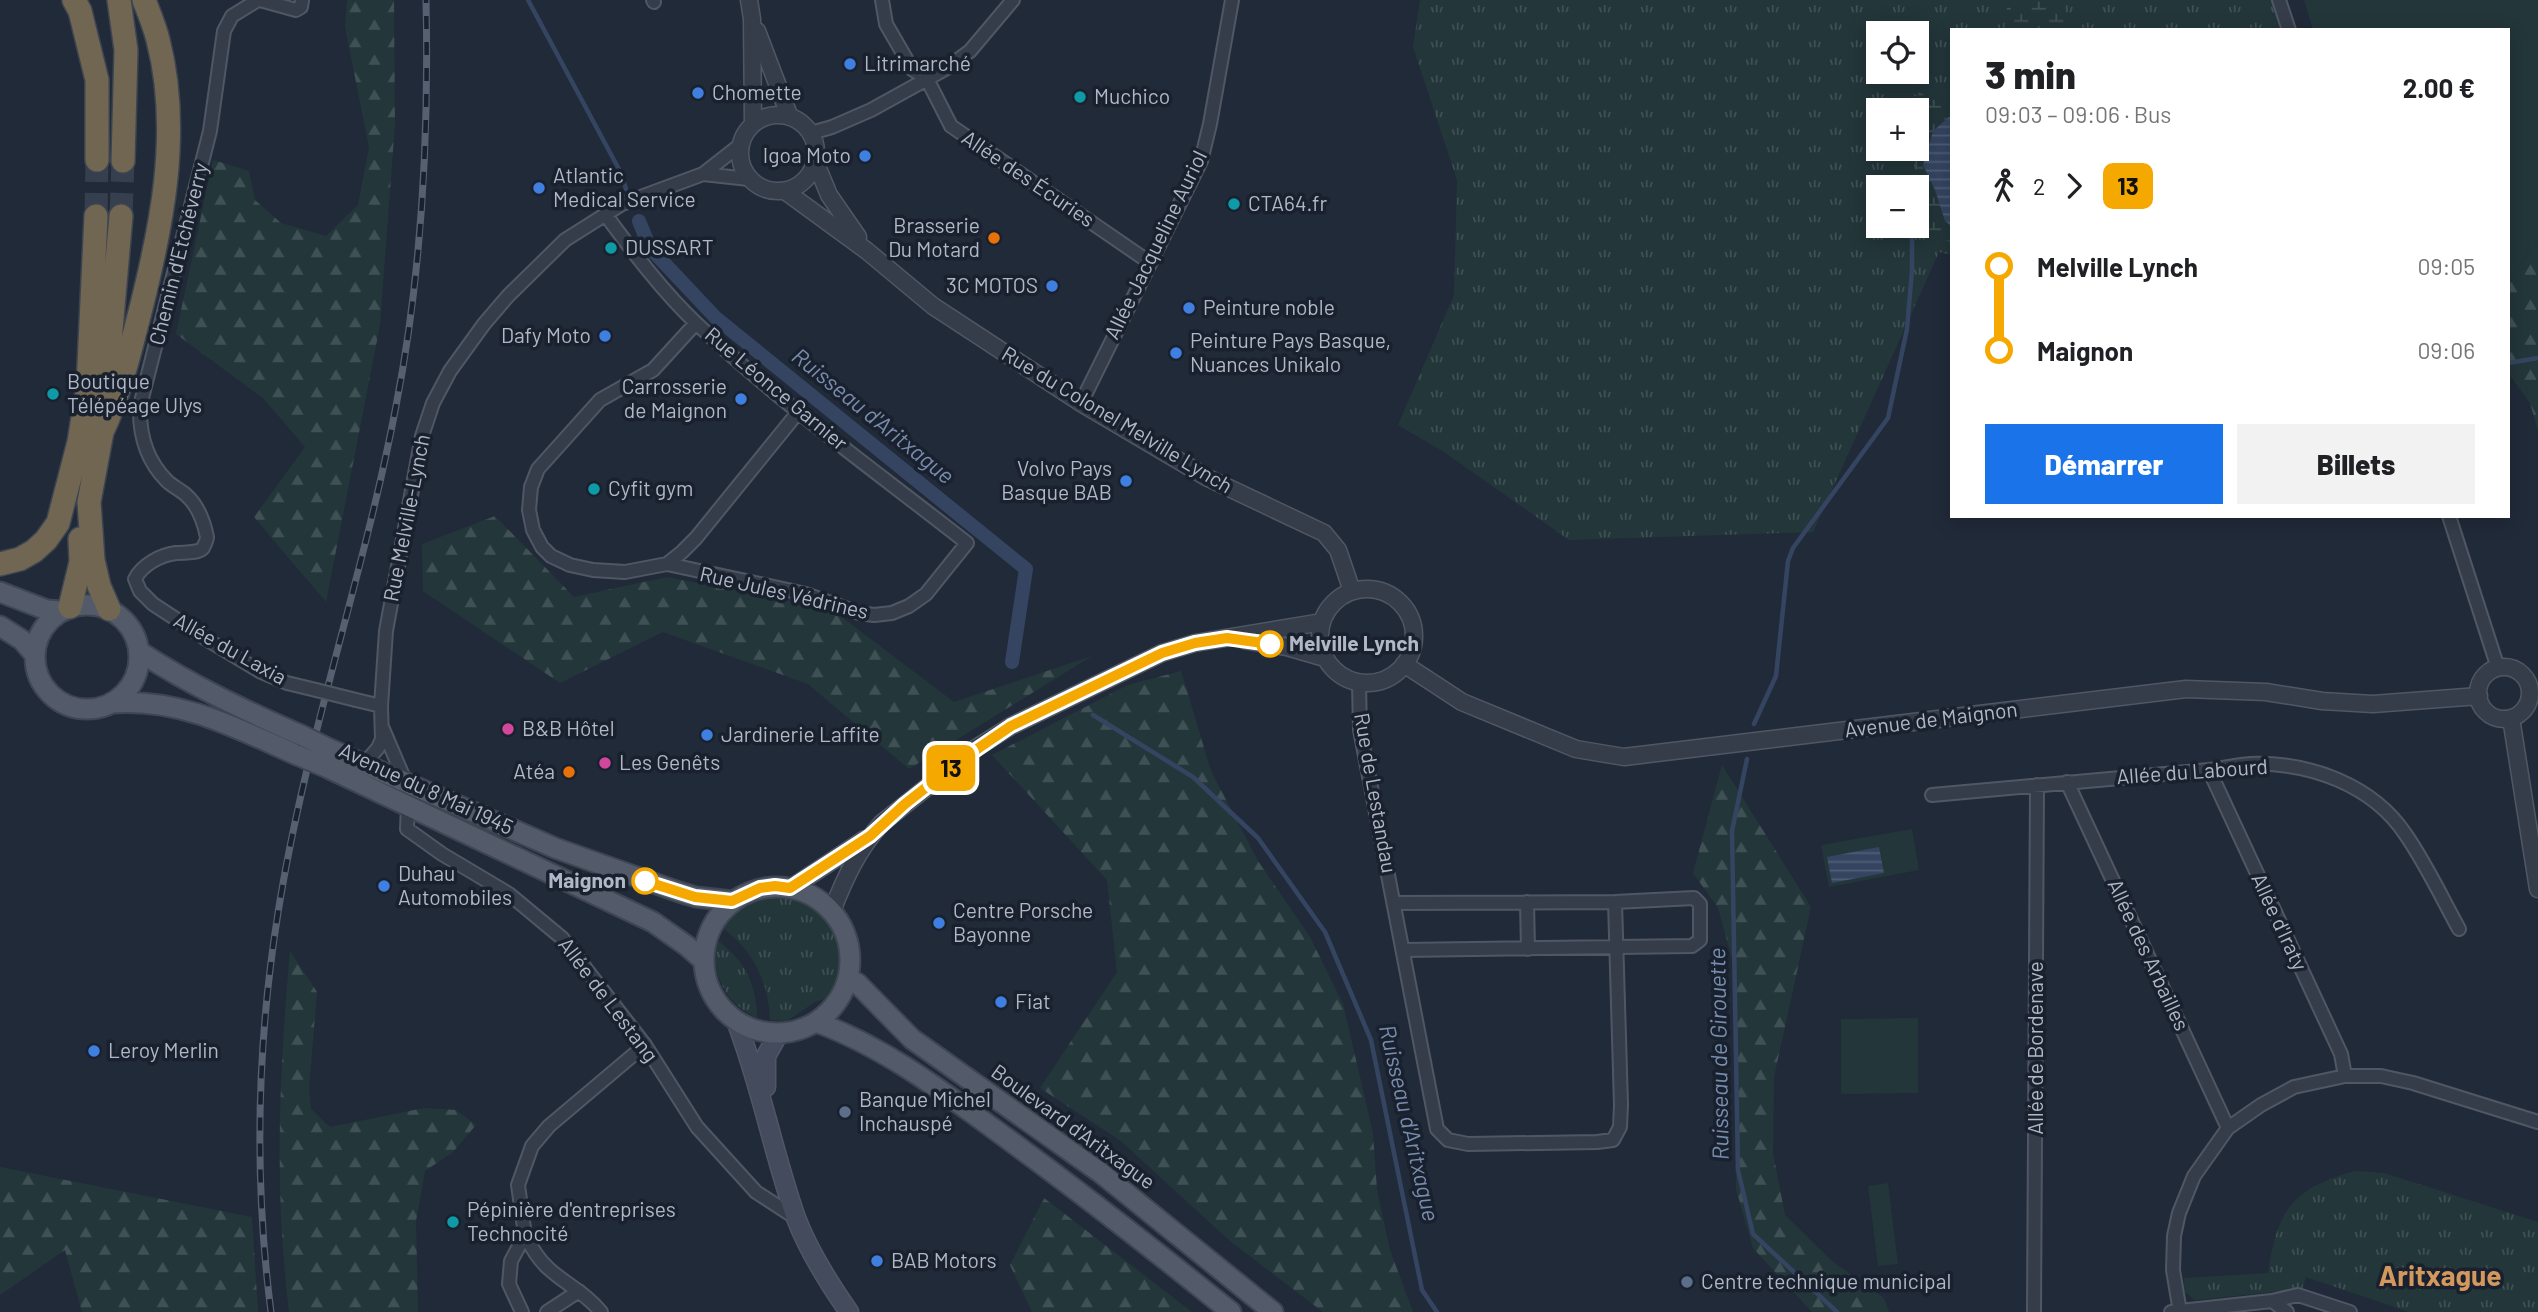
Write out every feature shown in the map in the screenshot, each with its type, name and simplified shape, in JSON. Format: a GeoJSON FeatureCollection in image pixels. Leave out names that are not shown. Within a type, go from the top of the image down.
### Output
{"type":"FeatureCollection","features":[{"type":"Feature","properties":{"kind":"highway"},"geometry":{"type":"LineString","coordinates":[[74,0],[80,11],[97,80],[97,160]]}},
{"type":"Feature","properties":{"kind":"highway"},"geometry":{"type":"LineString","coordinates":[[118,0],[126,50],[123,161]]}},
{"type":"Feature","properties":{"kind":"highway"},"geometry":{"type":"LineString","coordinates":[[102,432],[117,400],[141,310],[154,258],[167,183],[167,97],[159,41],[144,0]]}},
{"type":"Feature","properties":{"kind":"highway"},"geometry":{"type":"LineString","coordinates":[[0,564],[20,559],[34,551],[58,523],[79,442],[88,386],[96,216]]}},
{"type":"Feature","properties":{"kind":"highway"},"geometry":{"type":"LineString","coordinates":[[109,609],[99,586],[90,537],[89,502],[102,432],[121,216]]}},
{"type":"Feature","properties":{"kind":"highway"},"geometry":{"type":"LineString","coordinates":[[66,609],[81,562],[79,442]]}},
{"type":"Feature","properties":{"kind":"main road"},"geometry":{"type":"LineString","coordinates":[[0,592],[47,610],[96,605],[121,616],[136,639],[139,652],[136,676],[123,696],[113,703],[100,708],[83,709],[66,705],[52,696],[39,677],[35,655],[43,629],[66,609]]}},
{"type":"Feature","properties":{"kind":"main road"},"geometry":{"type":"LineString","coordinates":[[0,626],[22,640],[35,655]]}},
{"type":"Feature","properties":{"kind":"main road","name":"Avenue du 8 Mai 1945"},"geometry":{"type":"LineString","coordinates":[[139,652],[183,681],[300,746]]}},
{"type":"Feature","properties":{"kind":"main road","name":"Avenue du 8 Mai 1945"},"geometry":{"type":"LineString","coordinates":[[113,703],[142,702],[204,714],[300,746],[330,759],[408,805],[653,922],[703,960]]}},
{"type":"Feature","properties":{"kind":"main road","name":"Avenue du 8 Mai 1945"},"geometry":{"type":"LineString","coordinates":[[330,759],[364,764],[555,848],[612,869],[695,897],[732,901]]}},
{"type":"Feature","properties":{"kind":"main road"},"geometry":{"type":"LineString","coordinates":[[760,888],[790,888],[806,892],[832,911],[844,931],[849,947],[848,978],[841,995],[830,1010],[816,1022],[779,1033],[747,1027],[719,1005],[707,984],[703,960],[707,938],[717,918],[732,901],[760,888]]}},
{"type":"Feature","properties":{"kind":"main road","name":"Boulevard d'Aritxague"},"geometry":{"type":"LineString","coordinates":[[848,978],[857,983],[912,1040],[1101,1173],[1273,1312]]}},
{"type":"Feature","properties":{"kind":"main road"},"geometry":{"type":"LineString","coordinates":[[736,1021],[749,1053],[797,1219],[825,1277],[849,1312]]}},
{"type":"Feature","properties":{"kind":"main road"},"geometry":{"type":"LineString","coordinates":[[816,1022],[844,1032],[875,1048],[937,1087],[1089,1198],[1231,1312]]}},
{"type":"Feature","properties":{"kind":"main road"},"geometry":{"type":"LineString","coordinates":[[777,1156],[764,1076],[766,1056],[779,1033]]}},
{"type":"Feature","properties":{"kind":"street","name":"Chemin d'Etchéverry"},"geometry":{"type":"LineString","coordinates":[[135,579],[140,569],[171,553],[196,552],[203,547],[207,537],[195,504],[169,483],[155,467],[142,442],[140,406],[210,131],[224,31],[232,16],[259,0],[296,10],[302,0]]}},
{"type":"Feature","properties":{"kind":"street"},"geometry":{"type":"LineString","coordinates":[[749,0],[752,19],[753,122]]}},
{"type":"Feature","properties":{"kind":"street","name":"Allée des Écuries"},"geometry":{"type":"LineString","coordinates":[[882,0],[886,24],[912,69],[928,79],[951,126],[1149,262]]}},
{"type":"Feature","properties":{"kind":"street"},"geometry":{"type":"LineString","coordinates":[[811,133],[850,120],[928,79],[970,51],[1013,0]]}},
{"type":"Feature","properties":{"kind":"street","name":"Allée Jacqueline Auriol"},"geometry":{"type":"LineString","coordinates":[[1081,403],[1201,161],[1232,0]]}},
{"type":"Feature","properties":{"kind":"street"},"geometry":{"type":"LineString","coordinates":[[2279,0],[2288,28]]}},
{"type":"Feature","properties":{"kind":"street"},"geometry":{"type":"LineString","coordinates":[[752,19],[789,116]]}},
{"type":"Feature","properties":{"kind":"street"},"geometry":{"type":"LineString","coordinates":[[764,116],[789,116],[802,122],[811,133],[816,147],[815,161],[804,181],[785,191],[765,190],[742,169],[739,157],[744,132],[753,122],[764,116]]}},
{"type":"Feature","properties":{"kind":"street"},"geometry":{"type":"LineString","coordinates":[[605,214],[646,194],[703,174],[740,145]]}},
{"type":"Feature","properties":{"kind":"street","name":"Rue du Colonel Melville Lynch"},"geometry":{"type":"LineString","coordinates":[[815,161],[829,195],[867,251]]}},
{"type":"Feature","properties":{"kind":"street"},"geometry":{"type":"LineString","coordinates":[[703,174],[750,179]]}},
{"type":"Feature","properties":{"kind":"street","name":"Rue du Colonel Melville Lynch"},"geometry":{"type":"LineString","coordinates":[[785,191],[867,251],[933,306],[1081,403],[1208,478],[1324,533],[1338,550],[1352,591]]}},
{"type":"Feature","properties":{"kind":"street","name":"Rue Léonce Garnier"},"geometry":{"type":"LineString","coordinates":[[605,214],[640,260],[696,324],[799,411],[967,543]]}},
{"type":"Feature","properties":{"kind":"street","name":"Rue Melville-Lynch"},"geometry":{"type":"LineString","coordinates":[[406,784],[383,728],[380,706],[386,631],[422,436],[433,403],[450,372],[508,296],[565,240],[605,214]]}},
{"type":"Feature","properties":{"kind":"street","name":"Rue Jules Védrines"},"geometry":{"type":"LineString","coordinates":[[696,324],[653,370],[600,400],[538,469],[531,487],[528,510],[533,530],[542,547],[551,556],[570,565],[593,570],[625,572],[667,564],[806,594],[859,613],[874,615],[892,613],[909,606],[926,594],[967,543]]}},
{"type":"Feature","properties":{"kind":"street"},"geometry":{"type":"LineString","coordinates":[[667,564],[696,538],[799,411]]}},
{"type":"Feature","properties":{"kind":"street"},"geometry":{"type":"LineString","coordinates":[[2450,518],[2498,668]]}},
{"type":"Feature","properties":{"kind":"street","name":"Allée du Laxia"},"geometry":{"type":"LineString","coordinates":[[135,579],[140,591],[153,604],[261,671],[287,683],[380,706]]}},
{"type":"Feature","properties":{"kind":"street"},"geometry":{"type":"LineString","coordinates":[[1352,591],[1382,591],[1396,598],[1406,610],[1413,626],[1411,653],[1404,664],[1384,680],[1359,683],[1340,674],[1325,658],[1321,646],[1322,622],[1333,602],[1352,591]]}},
{"type":"Feature","properties":{"kind":"street"},"geometry":{"type":"LineString","coordinates":[[790,888],[870,836],[905,804],[967,755],[1011,726],[1162,653],[1195,643],[1322,622]]}},
{"type":"Feature","properties":{"kind":"street"},"geometry":{"type":"LineString","coordinates":[[1227,638],[1287,647],[1325,658]]}},
{"type":"Feature","properties":{"kind":"street","name":"Avenue de Maignon"},"geometry":{"type":"LineString","coordinates":[[1404,664],[1475,708],[1576,749],[1624,757],[2186,690],[2266,692],[2322,701],[2373,704],[2479,696]]}},
{"type":"Feature","properties":{"kind":"street"},"geometry":{"type":"LineString","coordinates":[[2505,667],[2519,672],[2533,682],[2524,711],[2511,718],[2502,719],[2486,711],[2479,696],[2479,688],[2485,676],[2498,668],[2505,667]]}},
{"type":"Feature","properties":{"kind":"street","name":"Rue de Lestandau"},"geometry":{"type":"LineString","coordinates":[[1359,683],[1360,730],[1437,1129],[1448,1140],[1468,1144],[1613,1140],[1620,1127],[1615,902]]}},
{"type":"Feature","properties":{"kind":"street"},"geometry":{"type":"LineString","coordinates":[[2511,718],[2535,846],[2538,889]]}},
{"type":"Feature","properties":{"kind":"street"},"geometry":{"type":"LineString","coordinates":[[364,764],[378,748],[383,728]]}},
{"type":"Feature","properties":{"kind":"street","name":"Allée du Labourd"},"geometry":{"type":"LineString","coordinates":[[1932,795],[2250,764],[2300,768],[2326,774],[2364,793],[2388,812],[2406,835],[2459,929]]}},
{"type":"Feature","properties":{"kind":"street","name":"Allée d'Iraty"},"geometry":{"type":"LineString","coordinates":[[2209,770],[2341,1055],[2345,1076]]}},
{"type":"Feature","properties":{"kind":"street","name":"Allée des Arbailles"},"geometry":{"type":"LineString","coordinates":[[2067,782],[2228,1128]]}},
{"type":"Feature","properties":{"kind":"street","name":"Allée de Bordenave"},"geometry":{"type":"LineString","coordinates":[[2034,1312],[2037,785]]}},
{"type":"Feature","properties":{"kind":"street","name":"Allée de Lestang"},"geometry":{"type":"LineString","coordinates":[[408,805],[407,829],[442,854],[509,894],[562,938],[645,1045],[704,1135],[755,1192],[797,1219]]}},
{"type":"Feature","properties":{"kind":"street"},"geometry":{"type":"LineString","coordinates":[[832,911],[852,862],[870,836]]}},
{"type":"Feature","properties":{"kind":"street","name":"Rue de Lestandau"},"geometry":{"type":"LineString","coordinates":[[1394,903],[1615,902],[1694,898],[1700,904],[1700,940],[1692,946],[1403,950]]}},
{"type":"Feature","properties":{"kind":"street"},"geometry":{"type":"LineString","coordinates":[[1527,902],[1528,949]]}},
{"type":"Feature","properties":{"kind":"street"},"geometry":{"type":"LineString","coordinates":[[600,1312],[592,1301],[548,1269],[534,1253],[525,1235],[518,1185],[532,1146],[549,1126],[645,1045]]}},
{"type":"Feature","properties":{"kind":"street"},"geometry":{"type":"LineString","coordinates":[[2350,1312],[2298,1295],[2272,1301],[2177,1312],[2173,1269],[2174,1236],[2179,1213],[2194,1176],[2228,1128],[2261,1105],[2294,1087],[2345,1076],[2381,1076],[2413,1083],[2538,1122]]}},
{"type":"Feature","properties":{"kind":"street"},"geometry":{"type":"LineString","coordinates":[[522,1312],[509,1284],[511,1261],[525,1235]]}},
{"type":"Feature","properties":{"kind":"street"},"geometry":{"type":"LineString","coordinates":[[547,1312],[579,1290]]}},
{"type":"Feature","properties":{"kind":"street"},"geometry":{"type":"LineString","coordinates":[[2272,1301],[2287,1312]]}},
{"type":"Feature","properties":{"kind":"green space"},"geometry":{"type":"Polygon","coordinates":[[[347,0],[394,0],[395,124],[380,325],[326,602],[254,517],[305,447],[264,399],[176,334],[213,160],[249,171],[255,200],[281,223],[326,236],[358,205],[369,147],[345,27],[347,0]]]}},
{"type":"Feature","properties":{"kind":"green space"},"geometry":{"type":"Polygon","coordinates":[[[1420,0],[2272,0],[2280,28],[1950,28],[1950,255],[1939,252],[1813,532],[1569,540],[1444,452],[1398,425],[1454,295],[1457,180],[1413,47],[1420,0]]]}},
{"type":"Feature","properties":{"kind":"green space"},"geometry":{"type":"Polygon","coordinates":[[[2008,0],[2065,0],[2070,28],[2004,28],[2008,0]]]}},
{"type":"Feature","properties":{"kind":"green space"},"geometry":{"type":"Polygon","coordinates":[[[2304,0],[2538,0],[2538,241],[2510,279],[2510,28],[2312,28],[2304,0]]]}},
{"type":"Feature","properties":{"kind":"green space"},"geometry":{"type":"Polygon","coordinates":[[[1925,93],[1950,103],[1950,242],[1929,235],[1929,175],[1918,175],[1913,161],[1929,161],[1929,98],[1906,98],[1925,93]]]}},
{"type":"Feature","properties":{"kind":"green space"},"geometry":{"type":"Polygon","coordinates":[[[2538,241],[2538,431],[2530,403],[2510,376],[2510,279],[2538,241]]]}},
{"type":"Feature","properties":{"kind":"green space"},"geometry":{"type":"Polygon","coordinates":[[[495,516],[574,597],[667,577],[831,609],[954,702],[1092,656],[909,769],[808,684],[663,632],[560,683],[423,591],[422,544],[495,516]]]}},
{"type":"Feature","properties":{"kind":"green space"},"geometry":{"type":"Polygon","coordinates":[[[1181,671],[1211,771],[1258,861],[1310,937],[1343,1004],[1373,1133],[1377,1190],[1390,1250],[1413,1312],[1323,1312],[1230,1241],[1121,1141],[1040,1088],[1117,972],[1107,880],[992,755],[1128,685],[1181,671]]]}},
{"type":"Feature","properties":{"kind":"green space"},"geometry":{"type":"Polygon","coordinates":[[[1722,765],[1811,907],[1774,1077],[1773,1153],[1785,1215],[1833,1262],[1884,1298],[1889,1312],[1812,1312],[1753,1248],[1736,1189],[1733,962],[1718,908],[1693,873],[1722,765]]]}},
{"type":"Feature","properties":{"kind":"green space"},"geometry":{"type":"Polygon","coordinates":[[[1912,829],[1919,870],[1829,887],[1821,845],[1912,829]]]}},
{"type":"Feature","properties":{"kind":"green space"},"geometry":{"type":"Polygon","coordinates":[[[772,896],[794,897],[814,907],[835,931],[841,952],[839,972],[827,998],[815,1002],[787,1021],[770,1020],[763,980],[757,968],[743,947],[723,928],[733,916],[745,908],[772,896]]]}},
{"type":"Feature","properties":{"kind":"green space"},"geometry":{"type":"Polygon","coordinates":[[[717,940],[735,956],[747,974],[755,994],[757,1018],[736,1004],[723,986],[716,965],[717,940]]]}},
{"type":"Feature","properties":{"kind":"green space"},"geometry":{"type":"Polygon","coordinates":[[[290,951],[317,992],[309,1088],[311,1109],[330,1127],[424,1108],[456,1110],[476,1125],[453,1152],[425,1171],[416,1221],[418,1312],[289,1312],[281,1221],[280,1132],[290,951]]]}},
{"type":"Feature","properties":{"kind":"green space"},"geometry":{"type":"Polygon","coordinates":[[[1918,1018],[1918,1093],[1841,1094],[1841,1019],[1918,1018]]]}},
{"type":"Feature","properties":{"kind":"green space"},"geometry":{"type":"Polygon","coordinates":[[[0,1167],[252,1217],[258,1312],[82,1312],[65,1250],[0,1295],[0,1167]]]}},
{"type":"Feature","properties":{"kind":"green space"},"geometry":{"type":"Polygon","coordinates":[[[2355,1171],[2384,1173],[2538,1222],[2538,1312],[2409,1312],[2306,1277],[2302,1289],[2195,1300],[2185,1292],[2184,1278],[2268,1273],[2277,1233],[2292,1205],[2317,1185],[2355,1171]]]}},
{"type":"Feature","properties":{"kind":"green space"},"geometry":{"type":"Polygon","coordinates":[[[1888,1183],[1898,1264],[1878,1266],[1868,1186],[1888,1183]]]}},
{"type":"Feature","properties":{"kind":"green space"},"geometry":{"type":"Polygon","coordinates":[[[1044,1198],[1192,1312],[1032,1312],[1010,1265],[1044,1198]]]}},
{"type":"Feature","properties":{"kind":"water"},"geometry":{"type":"Polygon","coordinates":[[[1950,117],[1950,225],[1945,221],[1923,165],[1924,161],[1929,161],[1929,145],[1933,131],[1950,117]]]}},
{"type":"Feature","properties":{"kind":"water"},"geometry":{"type":"Polygon","coordinates":[[[1879,847],[1884,873],[1832,883],[1827,857],[1879,847]]]}},
{"type":"Feature","properties":{"kind":"waterway","name":"Ruisseau d'Aritxague"},"geometry":{"type":"LineString","coordinates":[[528,0],[621,173],[626,189]]}},
{"type":"Feature","properties":{"kind":"waterway","name":"Ruisseau d'Aritxague"},"geometry":{"type":"LineString","coordinates":[[639,221],[650,248],[716,318],[1026,569],[1012,662]]}},
{"type":"Feature","properties":{"kind":"waterway","name":"Ruisseau de Girouette"},"geometry":{"type":"LineString","coordinates":[[1754,724],[1776,676],[1788,561],[1793,548],[1888,418],[1907,329],[1912,238]]}},
{"type":"Feature","properties":{"kind":"waterway"},"geometry":{"type":"LineString","coordinates":[[2510,363],[2538,358]]}},
{"type":"Feature","properties":{"kind":"waterway","name":"Ruisseau d'Aritxague"},"geometry":{"type":"LineString","coordinates":[[1093,715],[1193,777],[1258,838],[1325,932],[1371,1040],[1422,1290],[1437,1312]]}},
{"type":"Feature","properties":{"kind":"waterway","name":"Ruisseau de Girouette"},"geometry":{"type":"LineString","coordinates":[[1747,759],[1732,831],[1738,1170],[1753,1234],[1837,1312]]}},
{"type":"Feature","properties":{"kind":"tunnel"},"geometry":{"type":"LineString","coordinates":[[96,216],[97,160]]}},
{"type":"Feature","properties":{"kind":"tunnel"},"geometry":{"type":"LineString","coordinates":[[121,216],[123,161]]}},
{"type":"Feature","properties":{"kind":"railway"},"geometry":{"type":"LineString","coordinates":[[271,1312],[260,1162],[262,1062],[271,962],[303,785],[383,470],[405,356],[422,204],[426,0]]}},
{"type":"Feature","properties":{"kind":"bus line","name":"13"},"geometry":{"type":"LineString","coordinates":[[645,881],[695,897],[732,901],[760,888],[790,888],[870,836],[882,823],[976,748],[1011,726],[1162,653],[1195,643],[1227,638],[1270,644]]}},
{"type":"Feature","properties":{"kind":"place","name":"Litrimarché"},"geometry":{"type":"Point","coordinates":[850,64]}},
{"type":"Feature","properties":{"kind":"place","name":"Chomette"},"geometry":{"type":"Point","coordinates":[698,93]}},
{"type":"Feature","properties":{"kind":"place","name":"Muchico"},"geometry":{"type":"Point","coordinates":[1080,97]}},
{"type":"Feature","properties":{"kind":"place","name":"Igoa Moto"},"geometry":{"type":"Point","coordinates":[865,156]}},
{"type":"Feature","properties":{"kind":"place","name":"Atlantic Medical Service"},"geometry":{"type":"Point","coordinates":[539,188]}},
{"type":"Feature","properties":{"kind":"place","name":"CTA64.fr"},"geometry":{"type":"Point","coordinates":[1234,204]}},
{"type":"Feature","properties":{"kind":"place","name":"Brasserie Du Motard"},"geometry":{"type":"Point","coordinates":[994,238]}},
{"type":"Feature","properties":{"kind":"place","name":"DUSSART"},"geometry":{"type":"Point","coordinates":[611,248]}},
{"type":"Feature","properties":{"kind":"place","name":"3C MOTOS"},"geometry":{"type":"Point","coordinates":[1052,286]}},
{"type":"Feature","properties":{"kind":"place","name":"Peinture noble"},"geometry":{"type":"Point","coordinates":[1189,308]}},
{"type":"Feature","properties":{"kind":"place","name":"Dafy Moto"},"geometry":{"type":"Point","coordinates":[605,336]}},
{"type":"Feature","properties":{"kind":"place","name":"Peinture Pays Basque, Nuances Unikalo"},"geometry":{"type":"Point","coordinates":[1176,353]}},
{"type":"Feature","properties":{"kind":"place","name":"Boutique Télépéage Ulys"},"geometry":{"type":"Point","coordinates":[53,394]}},
{"type":"Feature","properties":{"kind":"place","name":"Carrosserie de Maignon"},"geometry":{"type":"Point","coordinates":[741,399]}},
{"type":"Feature","properties":{"kind":"place","name":"Volvo Pays Basque BAB"},"geometry":{"type":"Point","coordinates":[1126,481]}},
{"type":"Feature","properties":{"kind":"place","name":"Cyfit gym"},"geometry":{"type":"Point","coordinates":[594,489]}},
{"type":"Feature","properties":{"kind":"place","name":"Melville Lynch"},"geometry":{"type":"Point","coordinates":[1270,644]}},
{"type":"Feature","properties":{"kind":"place","name":"B&B Hôtel"},"geometry":{"type":"Point","coordinates":[508,729]}},
{"type":"Feature","properties":{"kind":"place","name":"Jardinerie Laffite"},"geometry":{"type":"Point","coordinates":[707,735]}},
{"type":"Feature","properties":{"kind":"place","name":"Les Genêts"},"geometry":{"type":"Point","coordinates":[605,763]}},
{"type":"Feature","properties":{"kind":"place","name":"Atéa"},"geometry":{"type":"Point","coordinates":[569,772]}},
{"type":"Feature","properties":{"kind":"place","name":"Maignon"},"geometry":{"type":"Point","coordinates":[645,881]}},
{"type":"Feature","properties":{"kind":"place","name":"Duhau Automobiles"},"geometry":{"type":"Point","coordinates":[384,886]}},
{"type":"Feature","properties":{"kind":"place","name":"Centre Porsche Bayonne"},"geometry":{"type":"Point","coordinates":[939,923]}},
{"type":"Feature","properties":{"kind":"place","name":"Fiat"},"geometry":{"type":"Point","coordinates":[1001,1002]}},
{"type":"Feature","properties":{"kind":"place","name":"Leroy Merlin"},"geometry":{"type":"Point","coordinates":[94,1051]}},
{"type":"Feature","properties":{"kind":"place","name":"Banque Michel Inchauspé"},"geometry":{"type":"Point","coordinates":[845,1112]}},
{"type":"Feature","properties":{"kind":"place","name":"Pépinière d'entreprises Technocité"},"geometry":{"type":"Point","coordinates":[453,1222]}},
{"type":"Feature","properties":{"kind":"place","name":"BAB Motors"},"geometry":{"type":"Point","coordinates":[877,1261]}},
{"type":"Feature","properties":{"kind":"place","name":"Centre technique municipal"},"geometry":{"type":"Point","coordinates":[1687,1282]}},
{"type":"Feature","properties":{"kind":"district","name":"Aritxague"},"geometry":{"type":"Point","coordinates":[2440,1276]}}]}
